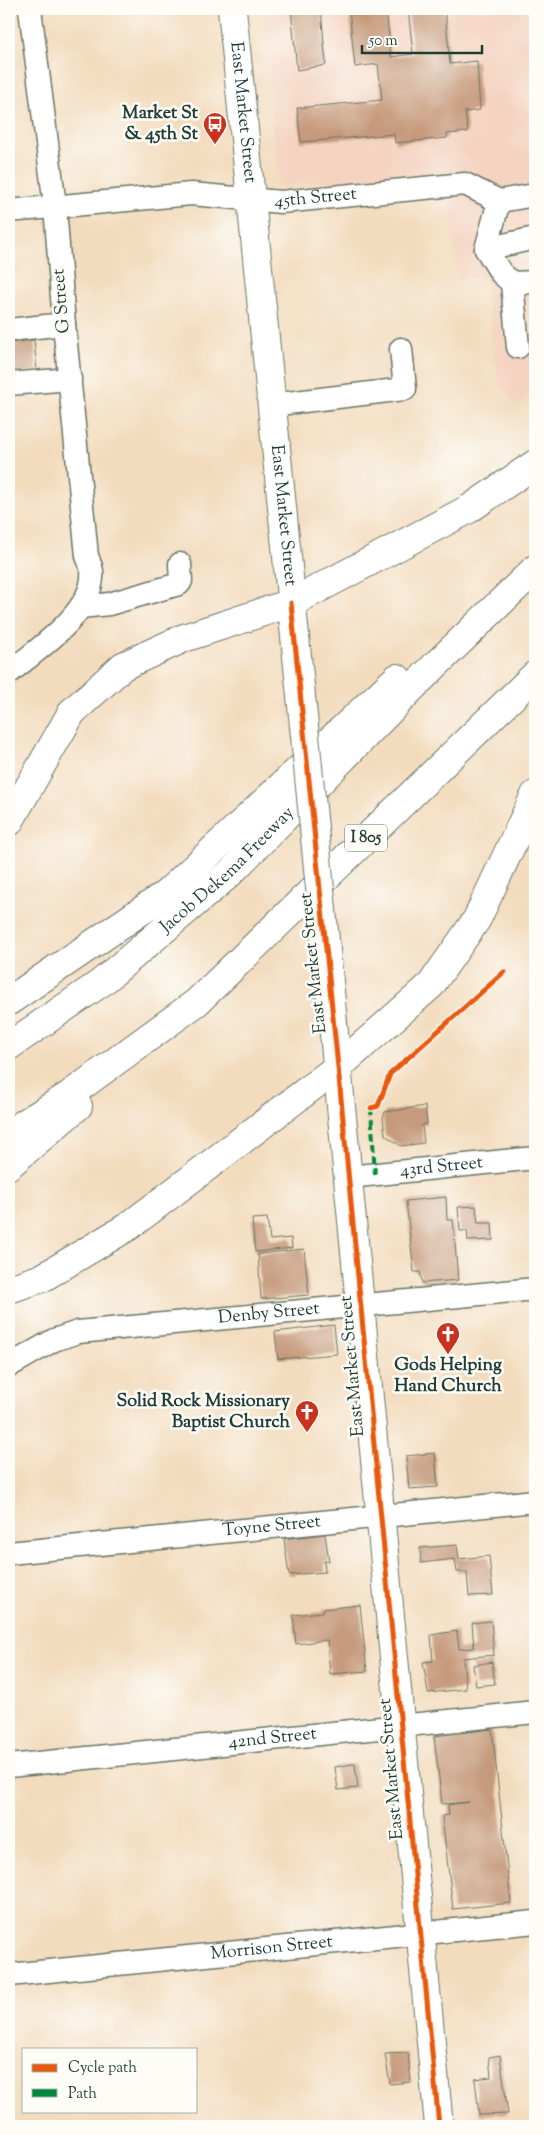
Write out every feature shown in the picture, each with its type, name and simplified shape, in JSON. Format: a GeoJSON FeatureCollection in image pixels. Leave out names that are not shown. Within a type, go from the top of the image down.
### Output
{"type":"FeatureCollection","features":[{"type":"Feature","properties":{"kind":"main road","name":"East Market Street"},"geometry":{"type":"LineString","coordinates":[[232,9],[270,405],[362,1306],[380,1516],[402,1724],[439,2126]]}},
{"type":"Feature","properties":{"kind":"main road"},"geometry":{"type":"LineString","coordinates":[[9,822],[72,712],[123,666],[184,638],[291,603],[469,509],[535,464]]}},
{"type":"Feature","properties":{"kind":"main road"},"geometry":{"type":"LineString","coordinates":[[9,1001],[166,894],[393,682],[535,564]]}},
{"type":"Feature","properties":{"kind":"main road","name":"Jacob Dekema Freeway"},"geometry":{"type":"LineString","coordinates":[[9,1046],[102,982],[229,874],[418,682],[535,569]]}},
{"type":"Feature","properties":{"kind":"main road","name":"I 805"},"geometry":{"type":"LineString","coordinates":[[9,1133],[68,1096],[197,1002],[535,675]]}},
{"type":"Feature","properties":{"kind":"main road"},"geometry":{"type":"LineString","coordinates":[[9,1289],[42,1278],[129,1226],[338,1067],[431,985],[477,919],[535,795]]}},
{"type":"Feature","properties":{"kind":"main road"},"geometry":{"type":"LineString","coordinates":[[9,1165],[197,1002]]}},
{"type":"Feature","properties":{"kind":"street","name":"G Street"},"geometry":{"type":"LineString","coordinates":[[30,9],[55,206],[64,324],[87,556],[92,571],[85,600]]}},
{"type":"Feature","properties":{"kind":"street","name":"45th Street"},"geometry":{"type":"LineString","coordinates":[[9,211],[191,194],[281,202],[465,184],[499,201]]}},
{"type":"Feature","properties":{"kind":"street"},"geometry":{"type":"LineString","coordinates":[[518,348],[512,283],[501,272],[486,249],[499,201],[535,194]]}},
{"type":"Feature","properties":{"kind":"street"},"geometry":{"type":"LineString","coordinates":[[486,249],[535,238]]}},
{"type":"Feature","properties":{"kind":"street"},"geometry":{"type":"LineString","coordinates":[[512,283],[535,282]]}},
{"type":"Feature","properties":{"kind":"street"},"geometry":{"type":"LineString","coordinates":[[9,330],[64,324]]}},
{"type":"Feature","properties":{"kind":"street"},"geometry":{"type":"LineString","coordinates":[[270,405],[405,389],[401,349]]}},
{"type":"Feature","properties":{"kind":"street"},"geometry":{"type":"LineString","coordinates":[[9,384],[70,379]]}},
{"type":"Feature","properties":{"kind":"street"},"geometry":{"type":"LineString","coordinates":[[9,674],[78,613],[85,600],[109,604],[179,584],[181,581],[180,564]]}},
{"type":"Feature","properties":{"kind":"street","name":"43rd Street"},"geometry":{"type":"LineString","coordinates":[[348,1177],[535,1158]]}},
{"type":"Feature","properties":{"kind":"street","name":"Denby Street"},"geometry":{"type":"LineString","coordinates":[[9,1366],[54,1340],[78,1332],[535,1289]]}},
{"type":"Feature","properties":{"kind":"street","name":"Toyne Street"},"geometry":{"type":"LineString","coordinates":[[9,1553],[535,1501]]}},
{"type":"Feature","properties":{"kind":"street","name":"42nd Street"},"geometry":{"type":"LineString","coordinates":[[9,1766],[402,1724],[535,1712]]}},
{"type":"Feature","properties":{"kind":"street","name":"Morrison Street"},"geometry":{"type":"LineString","coordinates":[[9,1975],[535,1922]]}},
{"type":"Feature","properties":{"kind":"shaded area"},"geometry":{"type":"Polygon","coordinates":[[[262,9],[535,9],[535,389],[516,406],[498,382],[485,276],[459,280],[445,175],[279,185],[262,9]]]}},
{"type":"Feature","properties":{"kind":"building"},"geometry":{"type":"Polygon","coordinates":[[[291,9],[321,9],[326,65],[297,70],[291,9]]]}},
{"type":"Feature","properties":{"kind":"building"},"geometry":{"type":"Polygon","coordinates":[[[349,9],[386,9],[391,57],[413,54],[408,9],[445,9],[450,64],[477,61],[480,110],[465,112],[468,132],[447,134],[447,138],[395,143],[394,134],[301,142],[297,108],[382,100],[378,64],[355,67],[349,9]]]}},
{"type":"Feature","properties":{"kind":"building"},"geometry":{"type":"Polygon","coordinates":[[[34,340],[37,371],[9,374],[9,343],[34,340]]]}},
{"type":"Feature","properties":{"kind":"building"},"geometry":{"type":"Polygon","coordinates":[[[425,1106],[427,1124],[422,1125],[424,1143],[401,1146],[385,1135],[383,1118],[385,1112],[425,1106]]]}},
{"type":"Feature","properties":{"kind":"building"},"geometry":{"type":"Polygon","coordinates":[[[446,1197],[447,1220],[453,1220],[458,1280],[422,1283],[420,1272],[414,1272],[406,1201],[446,1197]]]}},
{"type":"Feature","properties":{"kind":"building"},"geometry":{"type":"Polygon","coordinates":[[[476,1206],[478,1223],[492,1223],[493,1240],[468,1241],[467,1231],[460,1231],[458,1207],[476,1206]]]}},
{"type":"Feature","properties":{"kind":"building"},"geometry":{"type":"Polygon","coordinates":[[[267,1218],[270,1240],[291,1238],[292,1248],[255,1252],[252,1219],[267,1218]]]}},
{"type":"Feature","properties":{"kind":"building"},"geometry":{"type":"Polygon","coordinates":[[[304,1249],[309,1295],[261,1299],[258,1254],[304,1249]]]}},
{"type":"Feature","properties":{"kind":"building"},"geometry":{"type":"Polygon","coordinates":[[[334,1325],[337,1354],[278,1359],[275,1332],[334,1325]]]}},
{"type":"Feature","properties":{"kind":"building"},"geometry":{"type":"Polygon","coordinates":[[[435,1453],[438,1487],[409,1489],[406,1456],[435,1453]]]}},
{"type":"Feature","properties":{"kind":"building"},"geometry":{"type":"Polygon","coordinates":[[[325,1534],[329,1561],[324,1561],[325,1572],[289,1575],[284,1539],[325,1534]]]}},
{"type":"Feature","properties":{"kind":"building"},"geometry":{"type":"Polygon","coordinates":[[[457,1545],[459,1559],[489,1556],[493,1595],[469,1596],[467,1572],[457,1572],[455,1559],[421,1563],[420,1548],[457,1545]]]}},
{"type":"Feature","properties":{"kind":"building"},"geometry":{"type":"Polygon","coordinates":[[[360,1605],[367,1671],[330,1674],[327,1640],[296,1644],[293,1615],[323,1612],[323,1609],[360,1605]]]}},
{"type":"Feature","properties":{"kind":"building"},"geometry":{"type":"Polygon","coordinates":[[[491,1621],[494,1655],[463,1658],[466,1689],[428,1693],[423,1662],[433,1661],[431,1635],[457,1631],[459,1649],[474,1648],[472,1623],[491,1621]]]}},
{"type":"Feature","properties":{"kind":"building"},"geometry":{"type":"Polygon","coordinates":[[[492,1662],[495,1684],[476,1686],[473,1665],[492,1662]]]}},
{"type":"Feature","properties":{"kind":"building"},"geometry":{"type":"Polygon","coordinates":[[[492,1729],[511,1903],[453,1909],[442,1816],[449,1815],[448,1805],[469,1802],[442,1804],[434,1736],[492,1729]]]}},
{"type":"Feature","properties":{"kind":"building"},"geometry":{"type":"Polygon","coordinates":[[[355,1764],[358,1788],[338,1790],[335,1767],[355,1764]]]}},
{"type":"Feature","properties":{"kind":"building"},"geometry":{"type":"Polygon","coordinates":[[[408,2053],[411,2082],[390,2084],[385,2054],[408,2053]]]}},
{"type":"Feature","properties":{"kind":"building"},"geometry":{"type":"Polygon","coordinates":[[[500,2055],[508,2114],[479,2115],[475,2079],[491,2077],[489,2057],[500,2055]]]}},
{"type":"Feature","properties":{"kind":"marked path"},"geometry":{"type":"LineString","coordinates":[[375,1107],[371,1108],[375,1175]]}},
{"type":"Feature","properties":{"kind":"cycle path"},"geometry":{"type":"LineString","coordinates":[[291,603],[338,1067],[439,2126]]}},
{"type":"Feature","properties":{"kind":"cycle path"},"geometry":{"type":"LineString","coordinates":[[371,1108],[378,1106],[390,1074],[504,972]]}},
{"type":"Feature","properties":{"kind":"place","name":"Market St & 45th St"},"geometry":{"type":"Point","coordinates":[215,145]}},
{"type":"Feature","properties":{"kind":"place","name":"Gods Helping Hand Church"},"geometry":{"type":"Point","coordinates":[448,1355]}},
{"type":"Feature","properties":{"kind":"place","name":"Solid Rock Missionary Baptist Church"},"geometry":{"type":"Point","coordinates":[307,1433]}}]}
